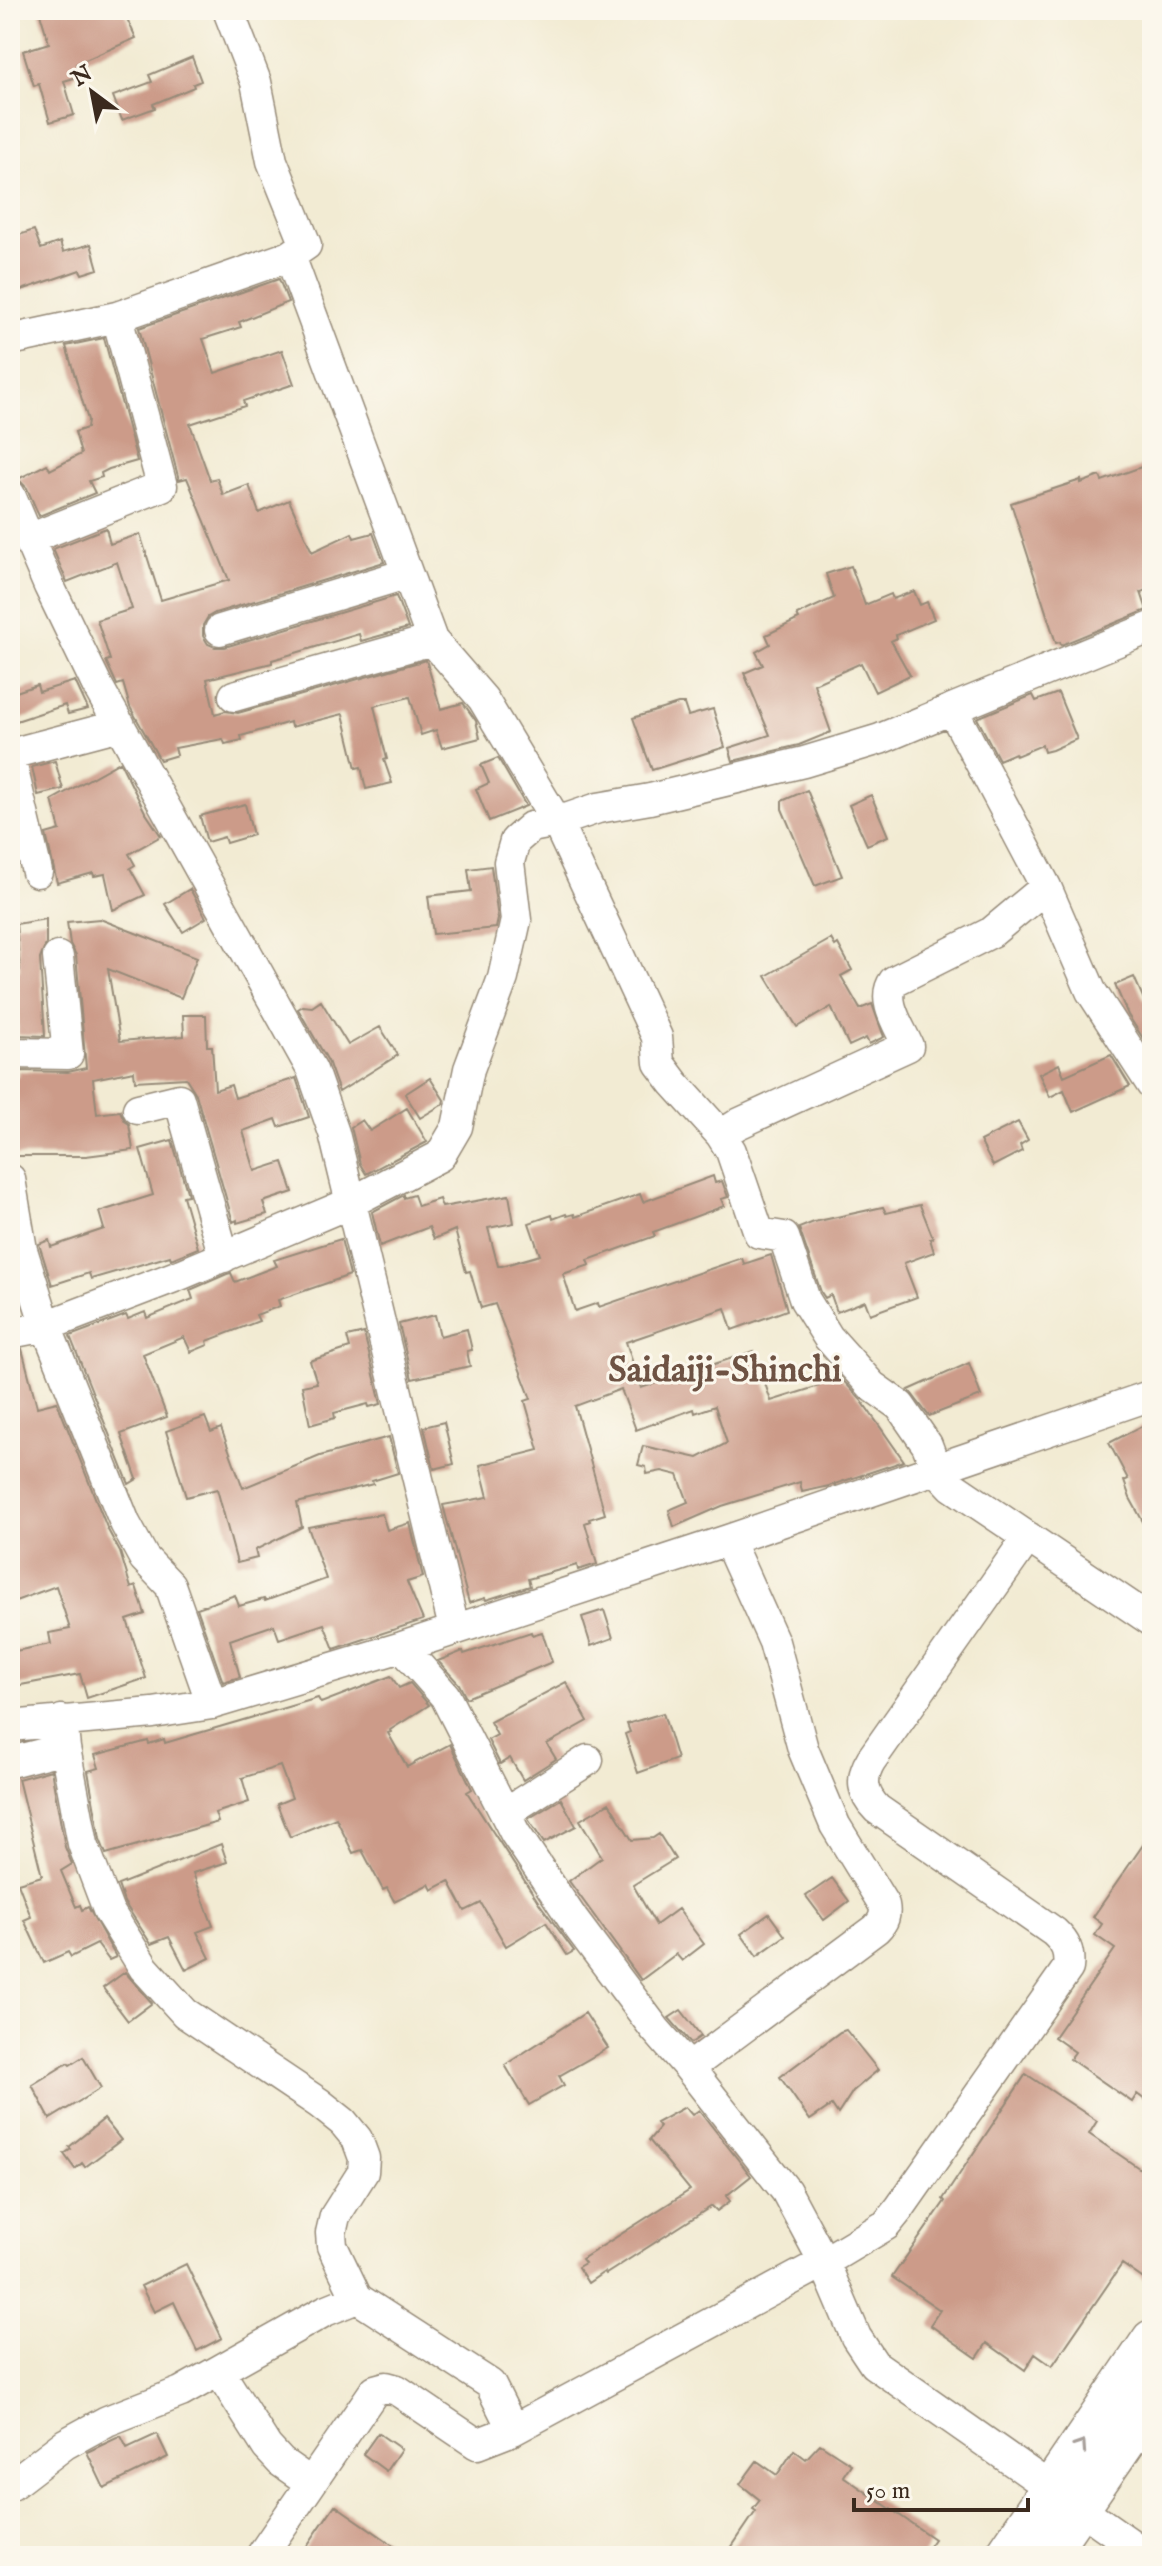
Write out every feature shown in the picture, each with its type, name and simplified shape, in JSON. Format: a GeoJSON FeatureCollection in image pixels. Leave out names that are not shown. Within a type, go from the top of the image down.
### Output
{"type":"FeatureCollection","features":[{"type":"Feature","properties":{"kind":"main road"},"geometry":{"type":"LineString","coordinates":[[1046,2556],[1065,2499],[1152,2340]]}},
{"type":"Feature","properties":{"kind":"main road"},"geometry":{"type":"LineString","coordinates":[[1005,2556],[1065,2499],[1152,2402]]}},
{"type":"Feature","properties":{"kind":"street"},"geometry":{"type":"LineString","coordinates":[[10,340],[117,317],[290,256],[306,245],[272,161],[256,82],[228,10]]}},
{"type":"Feature","properties":{"kind":"street"},"geometry":{"type":"LineString","coordinates":[[290,256],[432,640],[483,699],[557,822],[657,1037],[659,1063],[731,1151],[759,1233],[784,1237],[805,1300],[828,1337],[872,1386],[900,1406],[927,1445],[936,1469],[952,1486],[1152,1621]]}},
{"type":"Feature","properties":{"kind":"street"},"geometry":{"type":"LineString","coordinates":[[29,539],[162,486],[117,317]]}},
{"type":"Feature","properties":{"kind":"street"},"geometry":{"type":"LineString","coordinates":[[10,495],[83,657],[312,1070],[334,1133],[454,1628]]}},
{"type":"Feature","properties":{"kind":"street"},"geometry":{"type":"LineString","coordinates":[[220,630],[406,574]]}},
{"type":"Feature","properties":{"kind":"street"},"geometry":{"type":"LineString","coordinates":[[10,1333],[46,1326],[224,1257],[350,1203],[440,1156],[457,1127],[469,1069],[503,978],[516,920],[509,862],[515,841],[531,827],[598,808],[650,799],[804,762],[880,739],[1152,627]]}},
{"type":"Feature","properties":{"kind":"street"},"geometry":{"type":"LineString","coordinates":[[234,696],[432,640]]}},
{"type":"Feature","properties":{"kind":"street"},"geometry":{"type":"LineString","coordinates":[[952,709],[1046,887],[1091,991],[1152,1085]]}},
{"type":"Feature","properties":{"kind":"street"},"geometry":{"type":"LineString","coordinates":[[37,872],[10,756],[120,725]]}},
{"type":"Feature","properties":{"kind":"street"},"geometry":{"type":"LineString","coordinates":[[721,1135],[738,1124],[908,1046],[888,1000],[888,990],[894,981],[992,932],[1046,887]]}},
{"type":"Feature","properties":{"kind":"street"},"geometry":{"type":"LineString","coordinates":[[10,1053],[68,1054],[58,957]]}},
{"type":"Feature","properties":{"kind":"street"},"geometry":{"type":"LineString","coordinates":[[138,1109],[179,1099],[224,1257]]}},
{"type":"Feature","properties":{"kind":"street"},"geometry":{"type":"LineString","coordinates":[[10,1179],[22,1250],[46,1326],[125,1523],[144,1558],[170,1585],[212,1704]]}},
{"type":"Feature","properties":{"kind":"street"},"geometry":{"type":"LineString","coordinates":[[10,1762],[64,1734],[153,1713],[212,1704],[402,1647],[728,1540],[1152,1395]]}},
{"type":"Feature","properties":{"kind":"street"},"geometry":{"type":"LineString","coordinates":[[261,2556],[370,2394],[380,2388],[397,2390],[477,2444],[513,2430],[824,2262],[886,2225],[1068,1968],[1070,1956],[1062,1939],[877,1809],[865,1791],[863,1781],[871,1760],[1028,1537]]}},
{"type":"Feature","properties":{"kind":"street"},"geometry":{"type":"LineString","coordinates":[[689,2068],[876,1929],[885,1911],[835,1825],[803,1749],[774,1642],[728,1540]]}},
{"type":"Feature","properties":{"kind":"street"},"geometry":{"type":"LineString","coordinates":[[402,1647],[445,1696],[515,1833],[582,1933],[786,2191],[824,2262],[856,2337],[874,2364],[1148,2556]]}},
{"type":"Feature","properties":{"kind":"street"},"geometry":{"type":"LineString","coordinates":[[10,1726],[64,1734]]}},
{"type":"Feature","properties":{"kind":"street"},"geometry":{"type":"LineString","coordinates":[[64,1734],[83,1844],[108,1910],[144,1968],[185,2013],[319,2103],[343,2122],[357,2139],[364,2158],[363,2172],[335,2216],[331,2233],[332,2246],[357,2298],[490,2384],[513,2430]]}},
{"type":"Feature","properties":{"kind":"street"},"geometry":{"type":"LineString","coordinates":[[505,1813],[588,1760]]}},
{"type":"Feature","properties":{"kind":"street"},"geometry":{"type":"LineString","coordinates":[[10,2486],[65,2444],[107,2421],[181,2392],[325,2311],[357,2298]]}},
{"type":"Feature","properties":{"kind":"street"},"geometry":{"type":"LineString","coordinates":[[219,2371],[267,2447],[281,2462],[311,2483]]}},
{"type":"Feature","properties":{"kind":"building"},"geometry":{"type":"Polygon","coordinates":[[[39,10],[123,10],[136,38],[76,64],[79,72],[73,75],[74,78],[64,81],[74,115],[50,122],[39,84],[34,86],[23,51],[49,43],[39,10]]]}},
{"type":"Feature","properties":{"kind":"building"},"geometry":{"type":"Polygon","coordinates":[[[192,57],[201,81],[153,104],[155,108],[122,120],[113,96],[152,82],[149,75],[192,57]]]}},
{"type":"Feature","properties":{"kind":"building"},"geometry":{"type":"Polygon","coordinates":[[[34,230],[41,249],[60,242],[63,252],[91,244],[98,269],[82,274],[80,270],[10,294],[10,238],[34,230]]]}},
{"type":"Feature","properties":{"kind":"building"},"geometry":{"type":"Polygon","coordinates":[[[279,279],[288,302],[239,322],[241,327],[203,339],[215,373],[282,350],[294,384],[243,401],[245,406],[190,424],[210,480],[217,478],[223,495],[249,485],[259,513],[289,500],[312,552],[352,533],[354,538],[373,533],[384,562],[215,613],[203,625],[203,636],[208,644],[225,647],[396,596],[408,628],[361,641],[359,634],[272,660],[272,663],[207,679],[215,714],[225,711],[238,713],[426,660],[441,709],[463,703],[476,721],[480,738],[442,748],[436,730],[421,735],[410,697],[374,706],[387,759],[384,760],[392,783],[366,789],[361,767],[356,768],[343,714],[291,727],[290,722],[241,736],[242,740],[225,744],[223,739],[175,748],[177,755],[160,760],[130,707],[123,683],[117,685],[106,661],[110,660],[97,620],[132,609],[117,562],[67,582],[53,549],[106,528],[110,544],[140,534],[161,600],[229,580],[187,478],[179,480],[139,328],[279,279]]]}},
{"type":"Feature","properties":{"kind":"building"},"geometry":{"type":"Polygon","coordinates":[[[104,338],[137,461],[109,469],[101,473],[102,477],[89,481],[95,493],[39,516],[27,488],[18,479],[47,464],[50,470],[81,454],[75,432],[87,428],[88,420],[66,346],[104,338]]]}},
{"type":"Feature","properties":{"kind":"building"},"geometry":{"type":"Polygon","coordinates":[[[1144,466],[1152,490],[1152,588],[1141,592],[1147,610],[1061,645],[1060,642],[1056,643],[1011,503],[1081,480],[1081,483],[1100,476],[1102,481],[1144,466]]]}},
{"type":"Feature","properties":{"kind":"building"},"geometry":{"type":"Polygon","coordinates":[[[851,566],[865,605],[891,594],[893,599],[914,591],[920,605],[927,602],[934,619],[896,635],[897,638],[891,641],[910,675],[875,692],[861,663],[814,684],[831,732],[799,745],[733,761],[729,748],[770,735],[744,673],[763,665],[756,652],[770,644],[766,635],[799,619],[797,615],[834,598],[826,574],[851,566]]]}},
{"type":"Feature","properties":{"kind":"building"},"geometry":{"type":"Polygon","coordinates":[[[75,681],[88,709],[68,714],[65,705],[10,723],[10,694],[37,685],[39,692],[75,681]]]}},
{"type":"Feature","properties":{"kind":"building"},"geometry":{"type":"Polygon","coordinates":[[[1058,693],[1077,739],[1052,750],[1044,752],[1042,745],[999,760],[977,718],[1033,695],[1036,701],[1058,693]]]}},
{"type":"Feature","properties":{"kind":"building"},"geometry":{"type":"Polygon","coordinates":[[[684,704],[688,716],[713,709],[725,747],[652,770],[633,718],[684,704]]]}},
{"type":"Feature","properties":{"kind":"building"},"geometry":{"type":"Polygon","coordinates":[[[498,758],[526,806],[489,821],[476,789],[489,783],[481,765],[498,758]]]}},
{"type":"Feature","properties":{"kind":"building"},"geometry":{"type":"Polygon","coordinates":[[[55,761],[63,789],[38,795],[32,767],[55,761]]]}},
{"type":"Feature","properties":{"kind":"building"},"geometry":{"type":"Polygon","coordinates":[[[120,762],[161,836],[129,854],[135,865],[130,868],[145,895],[113,910],[105,874],[94,876],[93,873],[57,883],[46,834],[60,830],[52,800],[120,762]]]}},
{"type":"Feature","properties":{"kind":"building"},"geometry":{"type":"Polygon","coordinates":[[[807,790],[842,876],[815,886],[782,809],[782,801],[807,790]]]}},
{"type":"Feature","properties":{"kind":"building"},"geometry":{"type":"Polygon","coordinates":[[[871,795],[888,836],[867,845],[849,805],[871,795]]]}},
{"type":"Feature","properties":{"kind":"building"},"geometry":{"type":"Polygon","coordinates":[[[245,804],[253,835],[226,843],[224,837],[207,842],[200,816],[245,804]]]}},
{"type":"Feature","properties":{"kind":"building"},"geometry":{"type":"Polygon","coordinates":[[[491,866],[498,919],[496,928],[433,934],[428,896],[471,891],[468,869],[491,866]]]}},
{"type":"Feature","properties":{"kind":"building"},"geometry":{"type":"Polygon","coordinates":[[[190,889],[206,918],[183,932],[165,904],[190,889]]]}},
{"type":"Feature","properties":{"kind":"building"},"geometry":{"type":"Polygon","coordinates":[[[46,919],[46,944],[40,959],[45,1036],[18,1035],[17,971],[20,970],[16,924],[46,919]]]}},
{"type":"Feature","properties":{"kind":"building"},"geometry":{"type":"Polygon","coordinates":[[[100,919],[197,957],[181,998],[108,969],[120,1041],[184,1036],[183,1015],[206,1015],[207,1046],[212,1046],[215,1090],[231,1085],[235,1098],[296,1078],[309,1117],[279,1127],[276,1119],[243,1131],[255,1171],[283,1162],[293,1192],[263,1202],[267,1214],[233,1222],[196,1094],[186,1078],[135,1081],[134,1071],[93,1079],[97,1114],[120,1111],[129,1124],[133,1150],[86,1156],[14,1156],[15,1121],[10,1077],[18,1076],[18,1071],[68,1072],[86,1068],[76,955],[70,944],[67,922],[100,919]]]}},
{"type":"Feature","properties":{"kind":"building"},"geometry":{"type":"Polygon","coordinates":[[[831,939],[835,946],[838,944],[852,970],[841,976],[860,1009],[872,1004],[884,1037],[869,1044],[866,1038],[849,1046],[831,1007],[797,1027],[766,976],[831,939]]]}},
{"type":"Feature","properties":{"kind":"building"},"geometry":{"type":"Polygon","coordinates":[[[1134,977],[1145,1002],[1152,999],[1152,1052],[1128,1015],[1115,985],[1134,977]]]}},
{"type":"Feature","properties":{"kind":"building"},"geometry":{"type":"Polygon","coordinates":[[[321,1001],[348,1045],[380,1027],[398,1055],[339,1092],[328,1061],[298,1009],[312,1007],[321,1001]]]}},
{"type":"Feature","properties":{"kind":"building"},"geometry":{"type":"Polygon","coordinates":[[[1111,1055],[1130,1086],[1073,1112],[1064,1090],[1050,1097],[1039,1074],[1059,1064],[1064,1076],[1111,1055]]]}},
{"type":"Feature","properties":{"kind":"building"},"geometry":{"type":"Polygon","coordinates":[[[430,1078],[444,1100],[443,1104],[420,1118],[405,1094],[430,1078]]]}},
{"type":"Feature","properties":{"kind":"building"},"geometry":{"type":"Polygon","coordinates":[[[407,1108],[427,1142],[366,1174],[360,1164],[351,1127],[362,1120],[370,1131],[407,1108]]]}},
{"type":"Feature","properties":{"kind":"building"},"geometry":{"type":"Polygon","coordinates":[[[1018,1122],[1028,1140],[1020,1145],[1022,1151],[993,1166],[980,1141],[1018,1122]]]}},
{"type":"Feature","properties":{"kind":"building"},"geometry":{"type":"Polygon","coordinates":[[[172,1140],[188,1195],[183,1196],[198,1248],[171,1259],[170,1256],[91,1279],[89,1273],[52,1285],[39,1244],[49,1240],[51,1247],[104,1229],[99,1212],[153,1195],[140,1149],[172,1140]]]}},
{"type":"Feature","properties":{"kind":"building"},"geometry":{"type":"Polygon","coordinates":[[[713,1176],[715,1183],[722,1181],[728,1197],[721,1199],[724,1206],[653,1232],[655,1236],[588,1260],[590,1265],[563,1274],[575,1311],[598,1303],[599,1307],[742,1258],[744,1264],[771,1255],[787,1310],[732,1330],[725,1308],[626,1342],[641,1388],[754,1351],[771,1401],[819,1386],[818,1373],[829,1365],[861,1400],[904,1461],[802,1492],[800,1482],[722,1506],[674,1527],[669,1510],[688,1502],[678,1475],[662,1471],[647,1474],[646,1467],[638,1465],[643,1446],[698,1458],[727,1443],[715,1406],[695,1413],[694,1409],[636,1430],[621,1389],[575,1406],[605,1514],[585,1523],[597,1564],[578,1570],[577,1565],[528,1579],[530,1586],[469,1603],[443,1505],[488,1497],[480,1465],[539,1450],[525,1401],[531,1399],[495,1304],[481,1308],[470,1271],[466,1272],[455,1230],[434,1239],[429,1227],[380,1246],[372,1212],[404,1195],[404,1198],[414,1195],[418,1206],[439,1199],[442,1207],[509,1195],[514,1223],[488,1228],[498,1266],[502,1266],[540,1255],[529,1223],[552,1215],[553,1219],[566,1214],[574,1214],[575,1217],[640,1194],[643,1202],[713,1176]]]}},
{"type":"Feature","properties":{"kind":"building"},"geometry":{"type":"Polygon","coordinates":[[[920,1205],[933,1238],[930,1239],[934,1252],[904,1263],[917,1297],[870,1314],[865,1301],[837,1312],[831,1295],[825,1298],[821,1292],[799,1228],[883,1207],[886,1213],[920,1205]]]}},
{"type":"Feature","properties":{"kind":"building"},"geometry":{"type":"Polygon","coordinates":[[[341,1239],[350,1275],[278,1300],[280,1306],[256,1315],[259,1321],[207,1341],[208,1345],[191,1352],[184,1337],[143,1354],[167,1417],[121,1434],[137,1479],[129,1484],[70,1336],[126,1315],[128,1319],[145,1312],[147,1318],[193,1299],[190,1290],[227,1274],[231,1273],[235,1282],[277,1266],[274,1260],[341,1239]]]}},
{"type":"Feature","properties":{"kind":"building"},"geometry":{"type":"Polygon","coordinates":[[[435,1315],[440,1336],[467,1329],[472,1350],[467,1351],[470,1366],[412,1379],[399,1324],[435,1315]]]}},
{"type":"Feature","properties":{"kind":"building"},"geometry":{"type":"Polygon","coordinates":[[[364,1333],[381,1404],[369,1407],[368,1404],[334,1413],[335,1418],[310,1425],[302,1386],[317,1383],[310,1361],[350,1348],[347,1337],[364,1333]]]}},
{"type":"Feature","properties":{"kind":"building"},"geometry":{"type":"Polygon","coordinates":[[[22,1349],[37,1407],[57,1402],[108,1530],[120,1552],[131,1588],[136,1586],[145,1614],[127,1620],[146,1678],[87,1698],[80,1674],[10,1687],[10,1652],[51,1644],[49,1633],[70,1629],[56,1586],[10,1603],[10,1351],[22,1349]]]}},
{"type":"Feature","properties":{"kind":"building"},"geometry":{"type":"Polygon","coordinates":[[[969,1363],[981,1396],[929,1416],[909,1390],[969,1363]]]}},
{"type":"Feature","properties":{"kind":"building"},"geometry":{"type":"Polygon","coordinates":[[[205,1417],[211,1432],[221,1428],[243,1488],[320,1456],[389,1437],[398,1473],[372,1481],[373,1484],[297,1503],[302,1527],[255,1550],[257,1558],[237,1563],[217,1489],[186,1497],[166,1431],[205,1417]]]}},
{"type":"Feature","properties":{"kind":"building"},"geometry":{"type":"Polygon","coordinates":[[[1152,1421],[1152,1538],[1130,1498],[1124,1481],[1128,1479],[1109,1443],[1152,1421]]]}},
{"type":"Feature","properties":{"kind":"building"},"geometry":{"type":"Polygon","coordinates":[[[444,1422],[454,1464],[434,1469],[424,1427],[444,1422]]]}},
{"type":"Feature","properties":{"kind":"building"},"geometry":{"type":"Polygon","coordinates":[[[382,1514],[387,1530],[410,1523],[423,1577],[407,1582],[423,1620],[334,1649],[324,1624],[279,1639],[274,1625],[230,1640],[240,1677],[223,1682],[197,1608],[235,1595],[239,1606],[265,1601],[326,1579],[308,1527],[382,1514]]]}},
{"type":"Feature","properties":{"kind":"building"},"geometry":{"type":"Polygon","coordinates":[[[604,1610],[613,1638],[591,1646],[582,1617],[604,1610]]]}},
{"type":"Feature","properties":{"kind":"building"},"geometry":{"type":"Polygon","coordinates":[[[531,1632],[532,1635],[542,1632],[552,1662],[466,1698],[459,1684],[438,1661],[463,1651],[464,1654],[531,1632]]]}},
{"type":"Feature","properties":{"kind":"building"},"geometry":{"type":"Polygon","coordinates":[[[391,1676],[399,1688],[410,1683],[429,1705],[388,1733],[407,1767],[450,1744],[472,1789],[467,1792],[574,1951],[567,1955],[546,1922],[506,1946],[481,1903],[465,1911],[449,1881],[432,1890],[429,1884],[394,1901],[387,1888],[383,1890],[362,1850],[353,1853],[336,1818],[290,1837],[277,1804],[292,1798],[280,1766],[242,1778],[249,1802],[215,1813],[218,1822],[106,1854],[100,1839],[88,1771],[99,1768],[95,1755],[148,1741],[149,1744],[164,1739],[165,1743],[318,1698],[321,1703],[391,1676]]]}},
{"type":"Feature","properties":{"kind":"building"},"geometry":{"type":"Polygon","coordinates":[[[566,1682],[588,1721],[547,1744],[556,1759],[523,1780],[510,1758],[500,1764],[488,1740],[497,1735],[490,1722],[566,1682]]]}},
{"type":"Feature","properties":{"kind":"building"},"geometry":{"type":"Polygon","coordinates":[[[663,1713],[677,1759],[638,1773],[625,1734],[630,1732],[627,1724],[663,1713]]]}},
{"type":"Feature","properties":{"kind":"building"},"geometry":{"type":"Polygon","coordinates":[[[51,1770],[65,1847],[72,1864],[61,1871],[76,1907],[80,1905],[82,1910],[88,1907],[116,1957],[109,1960],[97,1944],[71,1957],[68,1952],[44,1963],[24,1920],[31,1917],[18,1883],[42,1876],[18,1779],[51,1770]]]}},
{"type":"Feature","properties":{"kind":"building"},"geometry":{"type":"Polygon","coordinates":[[[561,1799],[576,1826],[544,1843],[528,1819],[561,1799]]]}},
{"type":"Feature","properties":{"kind":"building"},"geometry":{"type":"Polygon","coordinates":[[[609,1803],[632,1840],[653,1838],[659,1834],[675,1859],[633,1885],[656,1925],[678,1909],[704,1944],[682,1961],[676,1954],[641,1980],[569,1881],[602,1857],[580,1820],[609,1803]]]}},
{"type":"Feature","properties":{"kind":"building"},"geometry":{"type":"Polygon","coordinates":[[[1152,1832],[1152,2105],[1137,2094],[1132,2102],[1070,2059],[1075,2052],[1054,2037],[1115,1949],[1095,1935],[1102,1924],[1093,1917],[1152,1832]]]}},
{"type":"Feature","properties":{"kind":"building"},"geometry":{"type":"Polygon","coordinates":[[[221,1844],[227,1862],[193,1873],[213,1926],[197,1932],[210,1958],[186,1970],[169,1937],[151,1944],[124,1902],[118,1885],[221,1844]]]}},
{"type":"Feature","properties":{"kind":"building"},"geometry":{"type":"Polygon","coordinates":[[[832,1878],[849,1901],[824,1920],[806,1896],[832,1878]]]}},
{"type":"Feature","properties":{"kind":"building"},"geometry":{"type":"Polygon","coordinates":[[[769,1914],[785,1936],[757,1956],[741,1934],[769,1914]]]}},
{"type":"Feature","properties":{"kind":"building"},"geometry":{"type":"Polygon","coordinates":[[[125,1972],[152,2003],[128,2021],[103,1988],[125,1972]]]}},
{"type":"Feature","properties":{"kind":"building"},"geometry":{"type":"Polygon","coordinates":[[[681,2010],[701,2036],[691,2043],[669,2018],[681,2010]]]}},
{"type":"Feature","properties":{"kind":"building"},"geometry":{"type":"Polygon","coordinates":[[[585,2013],[608,2048],[559,2076],[564,2085],[529,2105],[505,2065],[585,2013]]]}},
{"type":"Feature","properties":{"kind":"building"},"geometry":{"type":"Polygon","coordinates":[[[846,2030],[878,2070],[853,2091],[838,2114],[832,2105],[810,2120],[780,2077],[846,2030]]]}},
{"type":"Feature","properties":{"kind":"building"},"geometry":{"type":"Polygon","coordinates":[[[83,2057],[101,2088],[50,2119],[32,2085],[83,2057]]]}},
{"type":"Feature","properties":{"kind":"building"},"geometry":{"type":"Polygon","coordinates":[[[1026,2074],[1097,2121],[1089,2134],[1152,2177],[1152,2285],[1122,2264],[1052,2366],[1035,2354],[1025,2370],[987,2343],[977,2358],[930,2325],[940,2310],[892,2277],[1026,2074]]]}},
{"type":"Feature","properties":{"kind":"building"},"geometry":{"type":"Polygon","coordinates":[[[685,2107],[692,2115],[699,2110],[751,2176],[726,2196],[730,2201],[717,2211],[712,2206],[588,2283],[578,2267],[585,2263],[582,2259],[690,2190],[649,2140],[660,2127],[656,2123],[685,2107]]]}},
{"type":"Feature","properties":{"kind":"building"},"geometry":{"type":"Polygon","coordinates":[[[104,2119],[121,2140],[85,2167],[82,2163],[75,2169],[64,2154],[104,2119]]]}},
{"type":"Feature","properties":{"kind":"building"},"geometry":{"type":"Polygon","coordinates":[[[186,2264],[222,2338],[197,2351],[174,2302],[154,2312],[141,2286],[186,2264]]]}},
{"type":"Feature","properties":{"kind":"building"},"geometry":{"type":"Polygon","coordinates":[[[378,2433],[401,2449],[386,2471],[363,2454],[378,2433]]]}},
{"type":"Feature","properties":{"kind":"building"},"geometry":{"type":"Polygon","coordinates":[[[157,2434],[168,2457],[104,2488],[87,2452],[121,2436],[127,2448],[157,2434]]]}},
{"type":"Feature","properties":{"kind":"building"},"geometry":{"type":"Polygon","coordinates":[[[820,2444],[851,2464],[843,2476],[934,2539],[922,2556],[742,2556],[731,2548],[760,2500],[740,2484],[757,2461],[777,2475],[794,2450],[806,2459],[820,2444]]]}},
{"type":"Feature","properties":{"kind":"building"},"geometry":{"type":"Polygon","coordinates":[[[335,2505],[409,2556],[300,2556],[335,2505]]]}},
{"type":"Feature","properties":{"kind":"district","name":"Saidaiji-Shinchi"},"geometry":{"type":"Point","coordinates":[725,1368]}}]}
